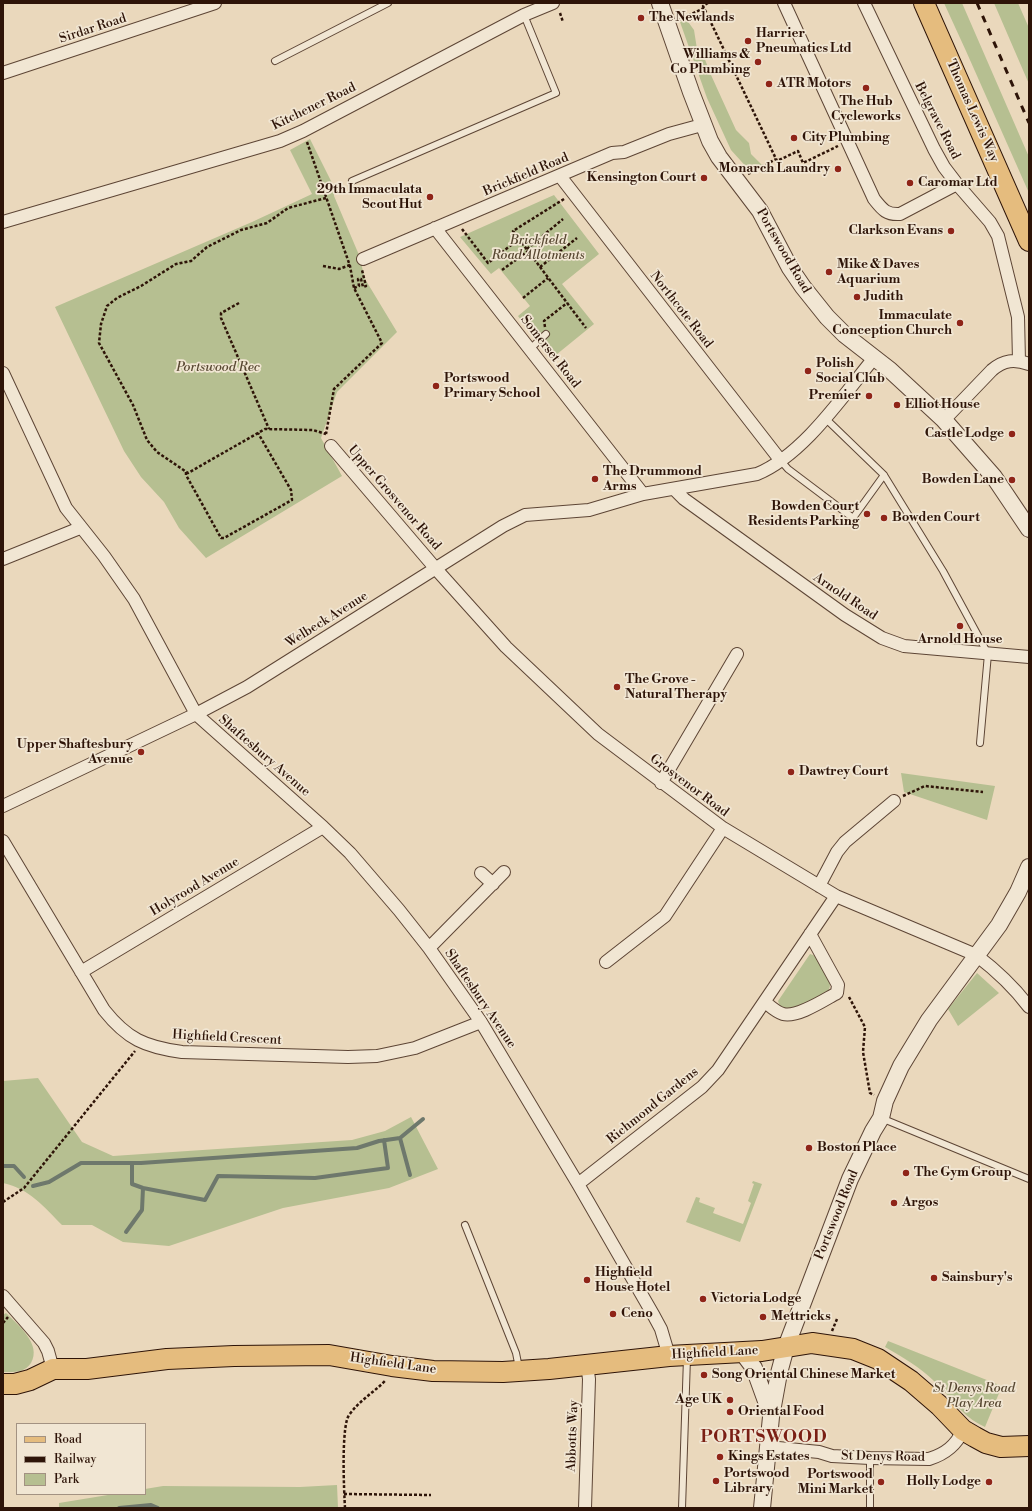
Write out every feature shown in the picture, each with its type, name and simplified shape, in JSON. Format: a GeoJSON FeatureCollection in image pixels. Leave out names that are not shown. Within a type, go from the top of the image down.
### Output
{"type":"FeatureCollection","features":[{"type":"Feature","properties":{"kind":"main road","name":"Thomas Lewis Way"},"geometry":{"type":"LineString","coordinates":[[924,3],[1029,241]]}},
{"type":"Feature","properties":{"kind":"main road"},"geometry":{"type":"LineString","coordinates":[[786,1347],[812,1343],[829,1344],[853,1349],[872,1356],[895,1369],[911,1381],[940,1406],[963,1430],[986,1443],[1001,1447],[1029,1446]]}},
{"type":"Feature","properties":{"kind":"main road","name":"Highfield Lane"},"geometry":{"type":"LineString","coordinates":[[3,1384],[15,1384],[30,1380],[53,1368],[88,1369],[167,1359],[234,1356],[329,1355],[392,1366],[433,1371],[519,1371],[679,1355],[762,1351],[786,1347]]}},
{"type":"Feature","properties":{"kind":"street","name":"Sirdar Road"},"geometry":{"type":"LineString","coordinates":[[3,73],[215,3]]}},
{"type":"Feature","properties":{"kind":"street","name":"Kitchener Road"},"geometry":{"type":"LineString","coordinates":[[3,222],[280,141],[303,131],[524,15],[554,3]]}},
{"type":"Feature","properties":{"kind":"street","name":"Portswood Road"},"geometry":{"type":"LineString","coordinates":[[660,3],[702,124],[710,141],[719,157],[760,211],[790,268],[806,292],[827,317],[845,335],[914,391],[944,420],[994,477],[1029,529]]}},
{"type":"Feature","properties":{"kind":"street"},"geometry":{"type":"LineString","coordinates":[[784,3],[874,199],[883,211],[892,214],[900,214],[957,184]]}},
{"type":"Feature","properties":{"kind":"street","name":"Belgrave Road"},"geometry":{"type":"LineString","coordinates":[[864,3],[944,167],[990,222],[998,236],[1018,317],[1024,362]]}},
{"type":"Feature","properties":{"kind":"street","name":"Brickfield Road"},"geometry":{"type":"LineString","coordinates":[[363,259],[612,153],[624,152],[669,134],[702,124]]}},
{"type":"Feature","properties":{"kind":"street","name":"Northcote Road"},"geometry":{"type":"LineString","coordinates":[[560,176],[781,461]]}},
{"type":"Feature","properties":{"kind":"street","name":"Somerset Road"},"geometry":{"type":"LineString","coordinates":[[435,228],[643,494]]}},
{"type":"Feature","properties":{"kind":"street"},"geometry":{"type":"LineString","coordinates":[[674,489],[757,474],[769,469],[781,461],[825,418],[874,358]]}},
{"type":"Feature","properties":{"kind":"street"},"geometry":{"type":"LineString","coordinates":[[944,420],[999,364],[1008,361],[1024,362]]}},
{"type":"Feature","properties":{"kind":"street"},"geometry":{"type":"LineString","coordinates":[[3,373],[66,508],[80,528],[104,556],[134,599],[196,714]]}},
{"type":"Feature","properties":{"kind":"street","name":"Upper Grosvenor Road"},"geometry":{"type":"LineString","coordinates":[[331,446],[436,569]]}},
{"type":"Feature","properties":{"kind":"street","name":"Welbeck Avenue"},"geometry":{"type":"LineString","coordinates":[[3,806],[196,714],[247,687],[503,526],[525,515],[589,510],[643,494],[674,489]]}},
{"type":"Feature","properties":{"kind":"street","name":"Arnold Road"},"geometry":{"type":"LineString","coordinates":[[674,489],[684,499],[845,615],[882,638],[904,646],[1029,658]]}},
{"type":"Feature","properties":{"kind":"street"},"geometry":{"type":"LineString","coordinates":[[3,560],[80,528]]}},
{"type":"Feature","properties":{"kind":"street","name":"Grosvenor Road"},"geometry":{"type":"LineString","coordinates":[[436,569],[506,647],[598,734],[661,783],[723,828],[836,896],[976,955],[1001,975],[1016,990],[1029,1007]]}},
{"type":"Feature","properties":{"kind":"street"},"geometry":{"type":"LineString","coordinates":[[661,783],[737,654]]}},
{"type":"Feature","properties":{"kind":"street","name":"Shaftesbury Avenue"},"geometry":{"type":"LineString","coordinates":[[196,714],[323,827],[373,879],[430,948],[481,1022],[578,1184],[661,1329],[679,1355]]}},
{"type":"Feature","properties":{"kind":"street"},"geometry":{"type":"LineString","coordinates":[[819,886],[837,852],[845,842],[894,801]]}},
{"type":"Feature","properties":{"kind":"street","name":"Holyrood Avenue"},"geometry":{"type":"LineString","coordinates":[[81,972],[323,827]]}},
{"type":"Feature","properties":{"kind":"street"},"geometry":{"type":"LineString","coordinates":[[606,962],[665,916],[723,828]]}},
{"type":"Feature","properties":{"kind":"street","name":"Highfield Crescent"},"geometry":{"type":"LineString","coordinates":[[3,841],[104,1010],[115,1024],[128,1035],[141,1043],[182,1052],[348,1057],[377,1056],[415,1048],[481,1022]]}},
{"type":"Feature","properties":{"kind":"street","name":"Portswood Road"},"geometry":{"type":"LineString","coordinates":[[762,1508],[771,1417],[779,1373],[786,1347],[850,1179],[880,1118],[885,1101],[901,1066],[933,1014],[976,955],[989,940],[1009,909],[1029,867]]}},
{"type":"Feature","properties":{"kind":"street"},"geometry":{"type":"LineString","coordinates":[[430,948],[504,872]]}},
{"type":"Feature","properties":{"kind":"street"},"geometry":{"type":"LineString","coordinates":[[481,873],[493,884]]}},
{"type":"Feature","properties":{"kind":"street","name":"Richmond Gardens"},"geometry":{"type":"LineString","coordinates":[[578,1184],[702,1087],[718,1070],[836,896]]}},
{"type":"Feature","properties":{"kind":"street"},"geometry":{"type":"LineString","coordinates":[[764,1002],[781,1013],[788,1015],[796,1014],[837,994],[838,985],[810,934]]}},
{"type":"Feature","properties":{"kind":"street"},"geometry":{"type":"LineString","coordinates":[[3,1296],[44,1342],[53,1368]]}},
{"type":"Feature","properties":{"kind":"street"},"geometry":{"type":"LineString","coordinates":[[742,1352],[754,1368],[771,1417]]}},
{"type":"Feature","properties":{"kind":"street","name":"Abbotts Way"},"geometry":{"type":"LineString","coordinates":[[584,1508],[589,1379],[587,1365]]}},
{"type":"Feature","properties":{"kind":"street","name":"St Denys Road"},"geometry":{"type":"LineString","coordinates":[[768,1447],[819,1452],[832,1456],[929,1459],[949,1449],[959,1438],[963,1430]]}},
{"type":"Feature","properties":{"kind":"lane"},"geometry":{"type":"LineString","coordinates":[[275,61],[388,3]]}},
{"type":"Feature","properties":{"kind":"lane"},"geometry":{"type":"LineString","coordinates":[[352,181],[556,94],[524,15]]}},
{"type":"Feature","properties":{"kind":"lane"},"geometry":{"type":"LineString","coordinates":[[530,349],[546,334]]}},
{"type":"Feature","properties":{"kind":"lane"},"geometry":{"type":"LineString","coordinates":[[825,418],[884,475],[943,571],[988,654],[980,743]]}},
{"type":"Feature","properties":{"kind":"lane"},"geometry":{"type":"LineString","coordinates":[[781,461],[788,469],[853,518],[884,475]]}},
{"type":"Feature","properties":{"kind":"lane"},"geometry":{"type":"LineString","coordinates":[[880,1118],[1029,1178]]}},
{"type":"Feature","properties":{"kind":"lane"},"geometry":{"type":"LineString","coordinates":[[465,1225],[516,1353],[519,1371]]}},
{"type":"Feature","properties":{"kind":"lane"},"geometry":{"type":"LineString","coordinates":[[679,1355],[682,1508]]}},
{"type":"Feature","properties":{"kind":"lane"},"geometry":{"type":"LineString","coordinates":[[870,1458],[870,1508]]}},
{"type":"Feature","properties":{"kind":"path"},"geometry":{"type":"LineString","coordinates":[[680,20],[704,8],[703,6],[708,3]]}},
{"type":"Feature","properties":{"kind":"path"},"geometry":{"type":"LineString","coordinates":[[704,8],[776,159]]}},
{"type":"Feature","properties":{"kind":"path"},"geometry":{"type":"LineString","coordinates":[[303,131],[350,265],[354,288],[382,343],[334,389],[326,434],[331,446]]}},
{"type":"Feature","properties":{"kind":"path"},"geometry":{"type":"LineString","coordinates":[[749,173],[776,159],[777,161],[798,152],[803,163],[848,141]]}},
{"type":"Feature","properties":{"kind":"path"},"geometry":{"type":"LineString","coordinates":[[573,193],[513,231],[586,328]]}},
{"type":"Feature","properties":{"kind":"path"},"geometry":{"type":"LineString","coordinates":[[326,198],[288,208],[267,222],[234,233],[207,247],[191,260],[176,264],[141,286],[117,298],[107,306],[101,324],[99,343],[133,405],[147,440],[156,452],[188,473],[265,429],[313,430],[326,434]]}},
{"type":"Feature","properties":{"kind":"path"},"geometry":{"type":"LineString","coordinates":[[502,270],[563,219]]}},
{"type":"Feature","properties":{"kind":"path"},"geometry":{"type":"LineString","coordinates":[[455,220],[488,262],[519,239]]}},
{"type":"Feature","properties":{"kind":"path"},"geometry":{"type":"LineString","coordinates":[[540,267],[577,238]]}},
{"type":"Feature","properties":{"kind":"path"},"geometry":{"type":"LineString","coordinates":[[354,288],[359,286],[358,279],[361,279],[363,287],[366,286],[362,272],[363,259]]}},
{"type":"Feature","properties":{"kind":"path"},"geometry":{"type":"LineString","coordinates":[[323,266],[339,269],[350,265]]}},
{"type":"Feature","properties":{"kind":"path"},"geometry":{"type":"LineString","coordinates":[[523,298],[548,278]]}},
{"type":"Feature","properties":{"kind":"path"},"geometry":{"type":"LineString","coordinates":[[239,303],[221,313],[221,318],[269,429]]}},
{"type":"Feature","properties":{"kind":"path"},"geometry":{"type":"LineString","coordinates":[[546,334],[544,321],[567,303]]}},
{"type":"Feature","properties":{"kind":"path"},"geometry":{"type":"LineString","coordinates":[[186,471],[186,475],[221,538],[224,538],[292,500],[291,490],[258,433]]}},
{"type":"Feature","properties":{"kind":"path"},"geometry":{"type":"LineString","coordinates":[[894,801],[925,786],[983,792]]}},
{"type":"Feature","properties":{"kind":"path"},"geometry":{"type":"LineString","coordinates":[[838,985],[845,990],[865,1027],[863,1052],[870,1093],[885,1101]]}},
{"type":"Feature","properties":{"kind":"path"},"geometry":{"type":"LineString","coordinates":[[3,1202],[24,1188],[141,1043]]}},
{"type":"Feature","properties":{"kind":"path"},"geometry":{"type":"LineString","coordinates":[[345,1508],[345,1433],[348,1417],[358,1404],[386,1380],[392,1366]]}},
{"type":"Feature","properties":{"kind":"path"},"geometry":{"type":"LineString","coordinates":[[344,1494],[431,1495]]}},
{"type":"Feature","properties":{"kind":"green space"},"geometry":{"type":"Polygon","coordinates":[[[944,3],[962,3],[1029,157],[1029,193],[966,51],[944,3]]]}},
{"type":"Feature","properties":{"kind":"green space"},"geometry":{"type":"Polygon","coordinates":[[[994,3],[1018,3],[1029,28],[1029,84],[994,3]]]}},
{"type":"Feature","properties":{"kind":"green space"},"geometry":{"type":"Polygon","coordinates":[[[686,19],[694,30],[697,49],[704,57],[736,130],[749,143],[751,154],[762,165],[750,171],[731,150],[707,98],[680,22],[686,19]]]}},
{"type":"Feature","properties":{"kind":"green space","name":"Portswood Rec"},"geometry":{"type":"Polygon","coordinates":[[[310,139],[333,185],[334,196],[359,255],[365,279],[397,332],[337,392],[321,438],[342,476],[206,558],[179,528],[164,502],[141,477],[124,451],[55,307],[252,222],[312,194],[290,150],[310,139]]]}},
{"type":"Feature","properties":{"kind":"green space","name":"Brickfield Road Allotments"},"geometry":{"type":"Polygon","coordinates":[[[554,195],[599,254],[562,284],[594,324],[551,359],[518,316],[530,306],[499,268],[491,274],[460,237],[554,195]]]}},
{"type":"Feature","properties":{"kind":"green space"},"geometry":{"type":"Polygon","coordinates":[[[901,773],[995,786],[987,820],[904,792],[901,773]]]}},
{"type":"Feature","properties":{"kind":"green space"},"geometry":{"type":"Polygon","coordinates":[[[810,954],[816,956],[830,984],[829,989],[823,995],[805,1004],[787,1009],[782,1008],[778,1001],[810,954]]]}},
{"type":"Feature","properties":{"kind":"green space"},"geometry":{"type":"Polygon","coordinates":[[[977,973],[999,993],[958,1026],[948,1009],[977,973]]]}},
{"type":"Feature","properties":{"kind":"green space"},"geometry":{"type":"Polygon","coordinates":[[[38,1078],[82,1142],[113,1156],[352,1140],[385,1131],[411,1117],[438,1169],[389,1188],[283,1208],[169,1246],[123,1242],[92,1225],[62,1225],[29,1194],[21,1189],[3,1183],[3,1081],[38,1078]]]}},
{"type":"Feature","properties":{"kind":"green space"},"geometry":{"type":"Polygon","coordinates":[[[753,1181],[762,1184],[740,1242],[686,1222],[696,1197],[700,1198],[699,1202],[715,1208],[713,1213],[743,1224],[751,1203],[748,1201],[754,1184],[752,1183],[753,1181]]]}},
{"type":"Feature","properties":{"kind":"green space"},"geometry":{"type":"Polygon","coordinates":[[[6,1313],[27,1335],[33,1349],[34,1356],[31,1363],[25,1369],[19,1371],[3,1372],[3,1315],[6,1313]]]}},
{"type":"Feature","properties":{"kind":"green space","name":"St Denys Road Play Area"},"geometry":{"type":"Polygon","coordinates":[[[888,1341],[1002,1386],[985,1427],[969,1418],[923,1371],[911,1362],[885,1347],[888,1341]]]}},
{"type":"Feature","properties":{"kind":"green space"},"geometry":{"type":"Polygon","coordinates":[[[337,1485],[338,1508],[59,1508],[59,1503],[108,1495],[146,1495],[146,1489],[163,1486],[300,1487],[337,1485]]]}},
{"type":"Feature","properties":{"kind":"waterway"},"geometry":{"type":"LineString","coordinates":[[33,1186],[49,1182],[81,1163],[141,1163],[357,1148],[379,1141],[400,1138],[423,1119]]}},
{"type":"Feature","properties":{"kind":"waterway"},"geometry":{"type":"LineString","coordinates":[[400,1138],[410,1175]]}},
{"type":"Feature","properties":{"kind":"waterway"},"geometry":{"type":"LineString","coordinates":[[132,1163],[132,1184],[143,1188],[205,1200],[218,1176],[315,1178],[388,1168],[384,1140]]}},
{"type":"Feature","properties":{"kind":"waterway"},"geometry":{"type":"LineString","coordinates":[[3,1166],[14,1166],[24,1177]]}},
{"type":"Feature","properties":{"kind":"waterway"},"geometry":{"type":"LineString","coordinates":[[126,1232],[142,1210],[143,1188]]}},
{"type":"Feature","properties":{"kind":"waterway"},"geometry":{"type":"LineString","coordinates":[[119,1508],[151,1505],[158,1508]]}},
{"type":"Feature","properties":{"kind":"railway"},"geometry":{"type":"LineString","coordinates":[[977,3],[1029,123]]}},
{"type":"Feature","properties":{"kind":"place","name":"The Newlands"},"geometry":{"type":"Point","coordinates":[641,18]}},
{"type":"Feature","properties":{"kind":"place","name":"Harrier Pneumatics Ltd"},"geometry":{"type":"Point","coordinates":[748,41]}},
{"type":"Feature","properties":{"kind":"place","name":"Williams & Co Plumbing"},"geometry":{"type":"Point","coordinates":[758,62]}},
{"type":"Feature","properties":{"kind":"place","name":"ATR Motors"},"geometry":{"type":"Point","coordinates":[769,84]}},
{"type":"Feature","properties":{"kind":"place","name":"The Hub Cycleworks"},"geometry":{"type":"Point","coordinates":[866,88]}},
{"type":"Feature","properties":{"kind":"place","name":"City Plumbing"},"geometry":{"type":"Point","coordinates":[794,138]}},
{"type":"Feature","properties":{"kind":"place","name":"Monarch Laundry"},"geometry":{"type":"Point","coordinates":[838,169]}},
{"type":"Feature","properties":{"kind":"place","name":"Kensington Court"},"geometry":{"type":"Point","coordinates":[704,178]}},
{"type":"Feature","properties":{"kind":"place","name":"Caromar Ltd"},"geometry":{"type":"Point","coordinates":[910,183]}},
{"type":"Feature","properties":{"kind":"place","name":"29th Immaculata Scout Hut"},"geometry":{"type":"Point","coordinates":[430,197]}},
{"type":"Feature","properties":{"kind":"place","name":"Clarkson Evans"},"geometry":{"type":"Point","coordinates":[951,231]}},
{"type":"Feature","properties":{"kind":"place","name":"Mike & Daves Aquarium"},"geometry":{"type":"Point","coordinates":[829,272]}},
{"type":"Feature","properties":{"kind":"place","name":"Judith"},"geometry":{"type":"Point","coordinates":[857,297]}},
{"type":"Feature","properties":{"kind":"place","name":"Immaculate Conception Church"},"geometry":{"type":"Point","coordinates":[960,323]}},
{"type":"Feature","properties":{"kind":"place","name":"Polish Social Club"},"geometry":{"type":"Point","coordinates":[808,371]}},
{"type":"Feature","properties":{"kind":"place","name":"Portswood Primary School"},"geometry":{"type":"Point","coordinates":[436,386]}},
{"type":"Feature","properties":{"kind":"place","name":"Premier"},"geometry":{"type":"Point","coordinates":[869,396]}},
{"type":"Feature","properties":{"kind":"place","name":"Elliot House"},"geometry":{"type":"Point","coordinates":[897,405]}},
{"type":"Feature","properties":{"kind":"place","name":"Castle Lodge"},"geometry":{"type":"Point","coordinates":[1012,434]}},
{"type":"Feature","properties":{"kind":"place","name":"The Drummond Arms"},"geometry":{"type":"Point","coordinates":[595,479]}},
{"type":"Feature","properties":{"kind":"place","name":"Bowden Lane"},"geometry":{"type":"Point","coordinates":[1012,480]}},
{"type":"Feature","properties":{"kind":"place","name":"Bowden Court Residents Parking"},"geometry":{"type":"Point","coordinates":[867,514]}},
{"type":"Feature","properties":{"kind":"place","name":"Bowden Court"},"geometry":{"type":"Point","coordinates":[884,518]}},
{"type":"Feature","properties":{"kind":"place","name":"Arnold House"},"geometry":{"type":"Point","coordinates":[960,626]}},
{"type":"Feature","properties":{"kind":"place","name":"The Grove - Natural Therapy"},"geometry":{"type":"Point","coordinates":[617,687]}},
{"type":"Feature","properties":{"kind":"place","name":"Upper Shaftesbury Avenue"},"geometry":{"type":"Point","coordinates":[141,752]}},
{"type":"Feature","properties":{"kind":"place","name":"Dawtrey Court"},"geometry":{"type":"Point","coordinates":[791,772]}},
{"type":"Feature","properties":{"kind":"place","name":"Boston Place"},"geometry":{"type":"Point","coordinates":[809,1148]}},
{"type":"Feature","properties":{"kind":"place","name":"The Gym Group"},"geometry":{"type":"Point","coordinates":[906,1173]}},
{"type":"Feature","properties":{"kind":"place","name":"Argos"},"geometry":{"type":"Point","coordinates":[894,1203]}},
{"type":"Feature","properties":{"kind":"place","name":"Sainsbury's"},"geometry":{"type":"Point","coordinates":[934,1278]}},
{"type":"Feature","properties":{"kind":"place","name":"Highfield House Hotel"},"geometry":{"type":"Point","coordinates":[587,1280]}},
{"type":"Feature","properties":{"kind":"place","name":"Victoria Lodge"},"geometry":{"type":"Point","coordinates":[703,1299]}},
{"type":"Feature","properties":{"kind":"place","name":"Ceno"},"geometry":{"type":"Point","coordinates":[613,1314]}},
{"type":"Feature","properties":{"kind":"place","name":"Mettricks"},"geometry":{"type":"Point","coordinates":[763,1317]}},
{"type":"Feature","properties":{"kind":"place","name":"Song Oriental Chinese Market"},"geometry":{"type":"Point","coordinates":[704,1375]}},
{"type":"Feature","properties":{"kind":"place","name":"Age UK"},"geometry":{"type":"Point","coordinates":[730,1400]}},
{"type":"Feature","properties":{"kind":"place","name":"Oriental Food"},"geometry":{"type":"Point","coordinates":[730,1412]}},
{"type":"Feature","properties":{"kind":"place","name":"Kings Estates"},"geometry":{"type":"Point","coordinates":[720,1457]}},
{"type":"Feature","properties":{"kind":"place","name":"Portswood Library"},"geometry":{"type":"Point","coordinates":[716,1481]}},
{"type":"Feature","properties":{"kind":"place","name":"Portswood Mini Market"},"geometry":{"type":"Point","coordinates":[881,1482]}},
{"type":"Feature","properties":{"kind":"place","name":"Holly Lodge"},"geometry":{"type":"Point","coordinates":[989,1482]}},
{"type":"Feature","properties":{"kind":"district","name":"PORTSWOOD"},"geometry":{"type":"Point","coordinates":[764,1438]}}]}
